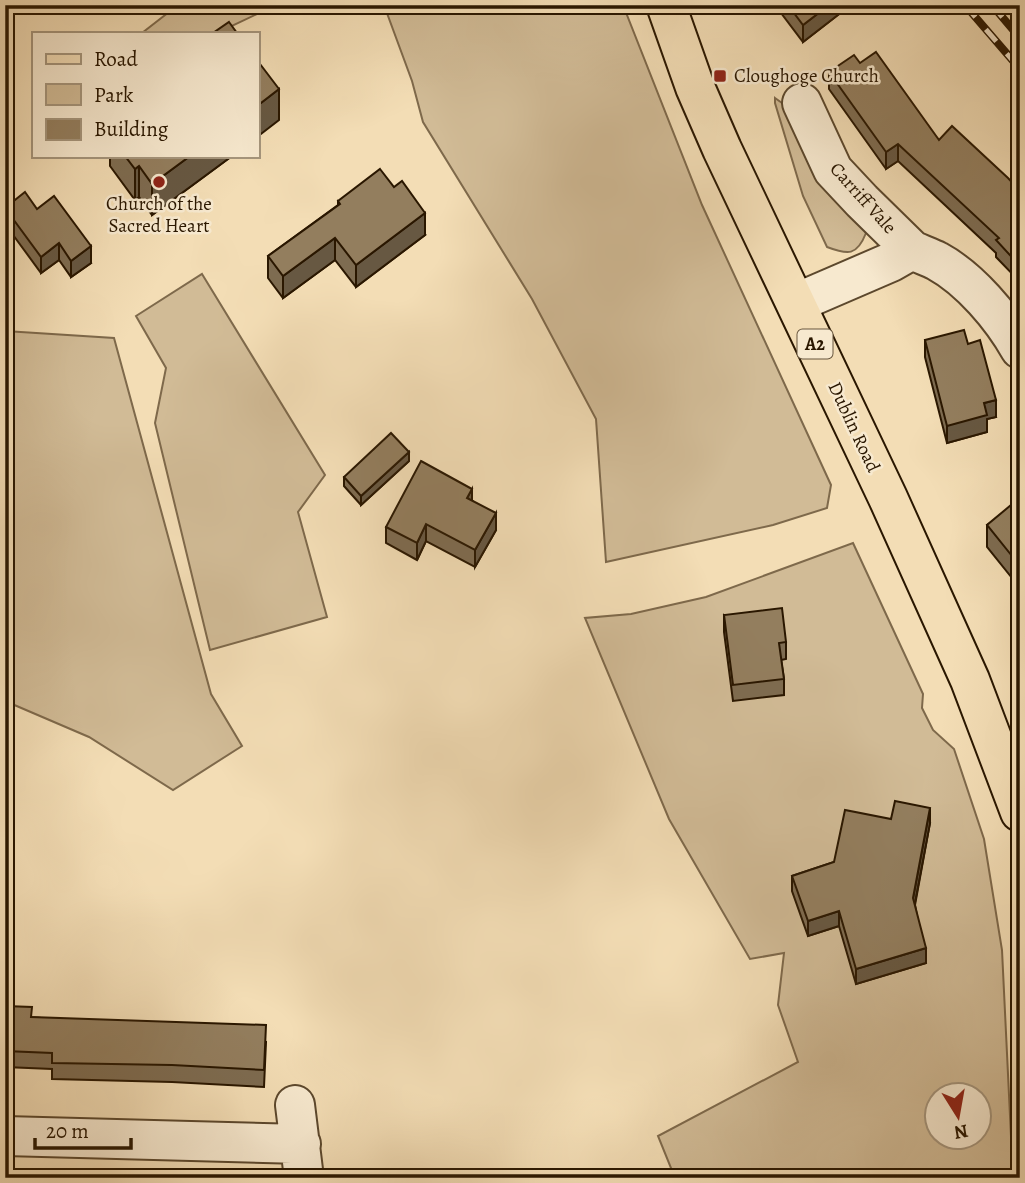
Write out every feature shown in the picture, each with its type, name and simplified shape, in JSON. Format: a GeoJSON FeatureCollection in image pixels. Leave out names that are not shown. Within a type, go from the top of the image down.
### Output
{"type":"FeatureCollection","features":[{"type":"Feature","properties":{"kind":"main road","name":"Dublin Road"},"geometry":{"type":"LineString","coordinates":[[666,5],[695,87],[722,149],[888,498],[970,680],[1020,812]]}},
{"type":"Feature","properties":{"kind":"street","name":"Carriff Vale"},"geometry":{"type":"LineString","coordinates":[[802,103],[833,170],[912,250],[938,261],[968,284],[996,313],[1020,349]]}},
{"type":"Feature","properties":{"kind":"street","name":"Carriff Vale"},"geometry":{"type":"LineString","coordinates":[[796,303],[891,262],[912,250]]}},
{"type":"Feature","properties":{"kind":"street"},"geometry":{"type":"LineString","coordinates":[[5,1136],[302,1161],[295,1105]]}},
{"type":"Feature","properties":{"kind":"green space"},"geometry":{"type":"Polygon","coordinates":[[[178,5],[276,5],[219,32],[143,32],[178,5]]]}},
{"type":"Feature","properties":{"kind":"green space"},"geometry":{"type":"Polygon","coordinates":[[[384,5],[623,5],[702,205],[831,485],[827,508],[773,525],[606,562],[596,419],[532,299],[423,122],[412,81],[384,5]]]}},
{"type":"Feature","properties":{"kind":"green space"},"geometry":{"type":"Polygon","coordinates":[[[775,98],[789,108],[858,216],[866,233],[855,250],[846,252],[827,247],[803,196],[775,98]]]}},
{"type":"Feature","properties":{"kind":"green space"},"geometry":{"type":"Polygon","coordinates":[[[202,274],[325,475],[298,512],[327,617],[210,650],[155,423],[166,368],[136,316],[202,274]]]}},
{"type":"Feature","properties":{"kind":"green space"},"geometry":{"type":"Polygon","coordinates":[[[5,331],[114,338],[211,694],[242,746],[173,790],[89,737],[5,701],[5,331]]]}},
{"type":"Feature","properties":{"kind":"green space"},"geometry":{"type":"Polygon","coordinates":[[[853,543],[923,694],[922,708],[933,730],[954,749],[984,839],[1002,950],[1013,1178],[675,1178],[658,1136],[798,1062],[778,1005],[784,953],[750,959],[669,819],[585,618],[631,614],[706,597],[853,543]]]}},
{"type":"Feature","properties":{"kind":"building"},"geometry":{"type":"Polygon","coordinates":[[[788,5],[829,5],[803,25],[788,5]]]}},
{"type":"Feature","properties":{"kind":"building"},"geometry":{"type":"Polygon","coordinates":[[[229,22],[236,32],[214,32],[229,22]]]}},
{"type":"Feature","properties":{"kind":"building"},"geometry":{"type":"Polygon","coordinates":[[[876,52],[939,140],[952,126],[1020,191],[1020,266],[996,240],[999,238],[898,144],[886,152],[829,72],[854,55],[860,63],[876,52]]]}},
{"type":"Feature","properties":{"kind":"building"},"geometry":{"type":"Polygon","coordinates":[[[259,63],[279,89],[259,104],[259,63]]]}},
{"type":"Feature","properties":{"kind":"building"},"geometry":{"type":"Polygon","coordinates":[[[127,158],[187,158],[152,184],[139,166],[135,169],[127,158]]]}},
{"type":"Feature","properties":{"kind":"building"},"geometry":{"type":"Polygon","coordinates":[[[380,169],[394,187],[402,181],[425,213],[356,265],[335,238],[283,276],[268,256],[340,204],[338,201],[380,169]]]}},
{"type":"Feature","properties":{"kind":"building"},"geometry":{"type":"Polygon","coordinates":[[[25,192],[37,209],[54,196],[91,246],[71,261],[59,243],[41,257],[5,208],[25,192]]]}},
{"type":"Feature","properties":{"kind":"building"},"geometry":{"type":"Polygon","coordinates":[[[964,330],[968,344],[980,340],[996,400],[984,403],[987,415],[947,426],[925,340],[964,330]]]}},
{"type":"Feature","properties":{"kind":"building"},"geometry":{"type":"Polygon","coordinates":[[[391,433],[409,452],[361,496],[344,477],[391,433]]]}},
{"type":"Feature","properties":{"kind":"building"},"geometry":{"type":"Polygon","coordinates":[[[421,461],[472,489],[467,498],[496,513],[475,550],[426,524],[417,543],[386,527],[421,461]]]}},
{"type":"Feature","properties":{"kind":"building"},"geometry":{"type":"Polygon","coordinates":[[[1017,500],[1020,504],[1020,566],[987,525],[1017,500]]]}},
{"type":"Feature","properties":{"kind":"building"},"geometry":{"type":"Polygon","coordinates":[[[782,608],[786,642],[779,643],[784,679],[733,685],[724,615],[782,608]]]}},
{"type":"Feature","properties":{"kind":"building"},"geometry":{"type":"Polygon","coordinates":[[[895,801],[930,808],[913,898],[926,948],[856,969],[839,911],[808,921],[792,876],[834,862],[845,810],[891,819],[895,801]]]}},
{"type":"Feature","properties":{"kind":"building"},"geometry":{"type":"Polygon","coordinates":[[[5,1006],[32,1007],[31,1017],[266,1025],[264,1070],[52,1063],[52,1053],[5,1051],[5,1006]]]}},
{"type":"Feature","properties":{"kind":"building"},"geometry":{"type":"Polygon","coordinates":[[[5,1174],[80,1178],[5,1178],[5,1174]]]}},
{"type":"Feature","properties":{"kind":"railway"},"geometry":{"type":"LineString","coordinates":[[965,5],[1020,69]]}},
{"type":"Feature","properties":{"kind":"railway"},"geometry":{"type":"LineString","coordinates":[[992,5],[1020,38]]}},
{"type":"Feature","properties":{"kind":"place","name":"Cloughoge Church"},"geometry":{"type":"Point","coordinates":[720,76]}},
{"type":"Feature","properties":{"kind":"place","name":"Church of the Sacred Heart"},"geometry":{"type":"Point","coordinates":[159,182]}}]}
